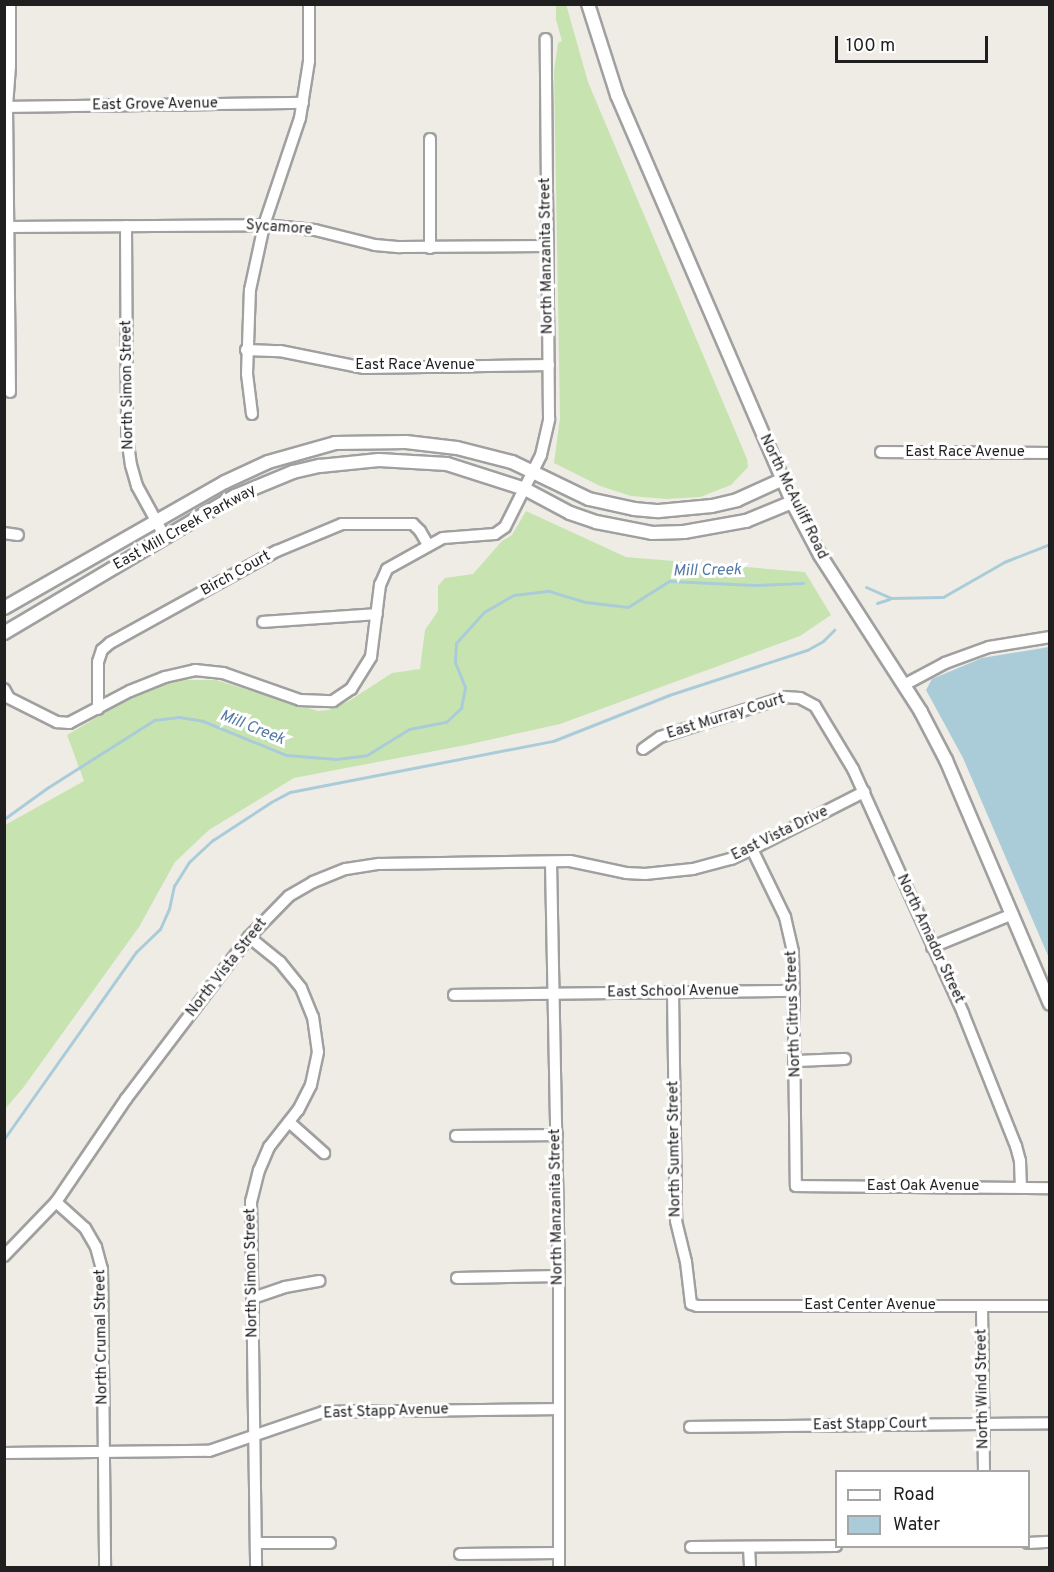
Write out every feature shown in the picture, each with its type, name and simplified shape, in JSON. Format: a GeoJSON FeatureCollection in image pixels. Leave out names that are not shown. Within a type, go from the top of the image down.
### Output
{"type":"FeatureCollection","features":[{"type":"Feature","properties":{"kind":"street"},"geometry":{"type":"LineString","coordinates":[[9,4],[10,66],[7,107],[10,392]]}},
{"type":"Feature","properties":{"kind":"street"},"geometry":{"type":"LineString","coordinates":[[252,414],[246,350],[250,290],[264,225],[291,151],[303,103],[309,61],[309,4]]}},
{"type":"Feature","properties":{"kind":"street","name":"North McAuliff Road"},"geometry":{"type":"LineString","coordinates":[[588,4],[617,95],[792,502],[820,555],[904,685],[946,760],[1050,1004]]}},
{"type":"Feature","properties":{"kind":"street","name":"North Manzanita Street"},"geometry":{"type":"LineString","coordinates":[[4,689],[9,698],[57,722],[69,723],[130,691],[165,677],[195,670],[223,673],[300,700],[333,701],[351,688],[371,657],[380,585],[387,569],[443,538],[500,531],[511,519],[546,436],[549,365],[546,39]]}},
{"type":"Feature","properties":{"kind":"street","name":"East Grove Avenue"},"geometry":{"type":"LineString","coordinates":[[7,107],[303,103]]}},
{"type":"Feature","properties":{"kind":"street"},"geometry":{"type":"LineString","coordinates":[[430,139],[430,248]]}},
{"type":"Feature","properties":{"kind":"street","name":"Sycamore"},"geometry":{"type":"LineString","coordinates":[[8,227],[264,225],[315,230],[375,245],[430,248],[547,246]]}},
{"type":"Feature","properties":{"kind":"street","name":"North Simon Street"},"geometry":{"type":"LineString","coordinates":[[126,226],[127,437],[130,465],[137,486],[165,537]]}},
{"type":"Feature","properties":{"kind":"street","name":"East Race Avenue"},"geometry":{"type":"LineString","coordinates":[[246,350],[280,351],[364,368],[549,365]]}},
{"type":"Feature","properties":{"kind":"street","name":"East Mill Creek Parkway"},"geometry":{"type":"LineString","coordinates":[[4,608],[155,520],[268,462],[334,443],[364,441],[432,444],[512,462],[589,499],[634,509],[659,511],[712,506],[736,500],[783,479]]}},
{"type":"Feature","properties":{"kind":"street","name":"East Race Avenue"},"geometry":{"type":"LineString","coordinates":[[881,452],[1050,453]]}},
{"type":"Feature","properties":{"kind":"street","name":"East Mill Creek Parkway"},"geometry":{"type":"LineString","coordinates":[[4,633],[235,496],[293,472],[352,461],[447,464],[525,489],[570,513],[596,522],[652,533],[684,532],[746,521],[792,502]]}},
{"type":"Feature","properties":{"kind":"street","name":"Birch Court"},"geometry":{"type":"LineString","coordinates":[[98,709],[98,662],[102,650],[110,643],[277,551],[342,524],[413,524],[428,545]]}},
{"type":"Feature","properties":{"kind":"street"},"geometry":{"type":"LineString","coordinates":[[4,532],[18,535]]}},
{"type":"Feature","properties":{"kind":"street"},"geometry":{"type":"LineString","coordinates":[[263,622],[377,614]]}},
{"type":"Feature","properties":{"kind":"street"},"geometry":{"type":"LineString","coordinates":[[904,685],[945,663],[989,646],[1050,637]]}},
{"type":"Feature","properties":{"kind":"street","name":"East Murray Court"},"geometry":{"type":"LineString","coordinates":[[644,749],[660,737],[785,697],[800,698],[810,703]]}},
{"type":"Feature","properties":{"kind":"street","name":"North Amador Street"},"geometry":{"type":"LineString","coordinates":[[810,703],[815,706],[842,749],[864,792],[963,1013],[1016,1146],[1020,1161],[1021,1187]]}},
{"type":"Feature","properties":{"kind":"street","name":"East Vista Drive"},"geometry":{"type":"LineString","coordinates":[[551,862],[585,863],[626,873],[645,874],[715,864],[752,849],[864,792]]}},
{"type":"Feature","properties":{"kind":"street","name":"North Citrus Street"},"geometry":{"type":"LineString","coordinates":[[752,849],[785,917],[793,952],[796,1186]]}},
{"type":"Feature","properties":{"kind":"street","name":"North Manzanita Street"},"geometry":{"type":"LineString","coordinates":[[551,862],[559,1276],[560,1568]]}},
{"type":"Feature","properties":{"kind":"street","name":"North Vista Street"},"geometry":{"type":"LineString","coordinates":[[4,1256],[56,1202],[126,1099],[249,937],[288,896],[345,869],[379,864],[551,862]]}},
{"type":"Feature","properties":{"kind":"street"},"geometry":{"type":"LineString","coordinates":[[932,946],[1013,914]]}},
{"type":"Feature","properties":{"kind":"street","name":"North Simon Street"},"geometry":{"type":"LineString","coordinates":[[249,937],[280,962],[301,988],[313,1017],[318,1052],[311,1085],[289,1122],[269,1147],[259,1170],[251,1201],[256,1568]]}},
{"type":"Feature","properties":{"kind":"street","name":"East School Avenue"},"geometry":{"type":"LineString","coordinates":[[454,995],[794,991]]}},
{"type":"Feature","properties":{"kind":"street","name":"North Sumter Street"},"geometry":{"type":"LineString","coordinates":[[673,992],[676,1221],[686,1262],[691,1304]]}},
{"type":"Feature","properties":{"kind":"street"},"geometry":{"type":"LineString","coordinates":[[796,1061],[845,1059]]}},
{"type":"Feature","properties":{"kind":"street"},"geometry":{"type":"LineString","coordinates":[[289,1122],[324,1154]]}},
{"type":"Feature","properties":{"kind":"street"},"geometry":{"type":"LineString","coordinates":[[456,1136],[557,1135]]}},
{"type":"Feature","properties":{"kind":"street","name":"East Oak Avenue"},"geometry":{"type":"LineString","coordinates":[[796,1186],[1050,1188]]}},
{"type":"Feature","properties":{"kind":"street","name":"North Crumal Street"},"geometry":{"type":"LineString","coordinates":[[56,1202],[85,1228],[96,1247],[102,1269],[105,1568]]}},
{"type":"Feature","properties":{"kind":"street"},"geometry":{"type":"LineString","coordinates":[[457,1278],[559,1276]]}},
{"type":"Feature","properties":{"kind":"street"},"geometry":{"type":"LineString","coordinates":[[253,1298],[285,1287],[319,1281]]}},
{"type":"Feature","properties":{"kind":"street","name":"East Center Avenue"},"geometry":{"type":"LineString","coordinates":[[691,1304],[697,1306],[1050,1306]]}},
{"type":"Feature","properties":{"kind":"street","name":"North Wind Street"},"geometry":{"type":"LineString","coordinates":[[982,1306],[984,1470]]}},
{"type":"Feature","properties":{"kind":"street","name":"East Stapp Avenue"},"geometry":{"type":"LineString","coordinates":[[4,1453],[209,1451],[323,1412],[558,1409]]}},
{"type":"Feature","properties":{"kind":"street","name":"East Stapp Court"},"geometry":{"type":"LineString","coordinates":[[690,1427],[1050,1423]]}},
{"type":"Feature","properties":{"kind":"street"},"geometry":{"type":"LineString","coordinates":[[1030,1543],[1050,1542]]}},
{"type":"Feature","properties":{"kind":"street"},"geometry":{"type":"LineString","coordinates":[[256,1543],[330,1543]]}},
{"type":"Feature","properties":{"kind":"street"},"geometry":{"type":"LineString","coordinates":[[691,1547],[835,1545]]}},
{"type":"Feature","properties":{"kind":"street"},"geometry":{"type":"LineString","coordinates":[[749,1547],[750,1568]]}},
{"type":"Feature","properties":{"kind":"street"},"geometry":{"type":"LineString","coordinates":[[460,1554],[559,1552]]}},
{"type":"Feature","properties":{"kind":"green space"},"geometry":{"type":"Polygon","coordinates":[[[566,4],[588,82],[747,459],[748,467],[731,485],[700,497],[666,499],[631,496],[600,486],[554,463],[560,418],[554,71],[558,43],[562,41],[556,20],[556,5],[566,4]]]}},
{"type":"Feature","properties":{"kind":"green space"},"geometry":{"type":"Polygon","coordinates":[[[526,511],[626,557],[805,572],[831,615],[800,636],[560,724],[466,745],[294,778],[209,830],[175,862],[139,927],[23,1088],[5,1109],[5,825],[84,781],[67,735],[123,702],[168,683],[184,680],[216,680],[318,711],[329,710],[349,701],[392,673],[420,669],[425,630],[438,611],[438,586],[445,578],[473,574],[502,541],[512,535],[526,511]]]}},
{"type":"Feature","properties":{"kind":"water"},"geometry":{"type":"Polygon","coordinates":[[[1050,647],[1049,958],[963,758],[926,690],[932,679],[982,658],[1050,647]]]}},
{"type":"Feature","properties":{"kind":"waterway","name":"Mill Creek"},"geometry":{"type":"LineString","coordinates":[[866,587],[891,598],[943,597],[1004,562],[1050,544]]}},
{"type":"Feature","properties":{"kind":"waterway","name":"Mill Creek"},"geometry":{"type":"LineString","coordinates":[[4,819],[47,788],[154,720],[179,717],[203,721],[286,755],[336,759],[367,755],[409,729],[446,722],[461,708],[465,687],[455,662],[456,643],[484,612],[514,595],[549,591],[586,602],[628,607],[669,581],[755,585],[803,583]]}},
{"type":"Feature","properties":{"kind":"waterway"},"geometry":{"type":"LineString","coordinates":[[877,603],[889,599]]}},
{"type":"Feature","properties":{"kind":"waterway"},"geometry":{"type":"LineString","coordinates":[[4,1139],[136,952],[160,929],[169,909],[174,886],[189,862],[213,840],[271,802],[290,792],[553,741],[669,695],[807,650],[823,641],[834,630]]}}]}
